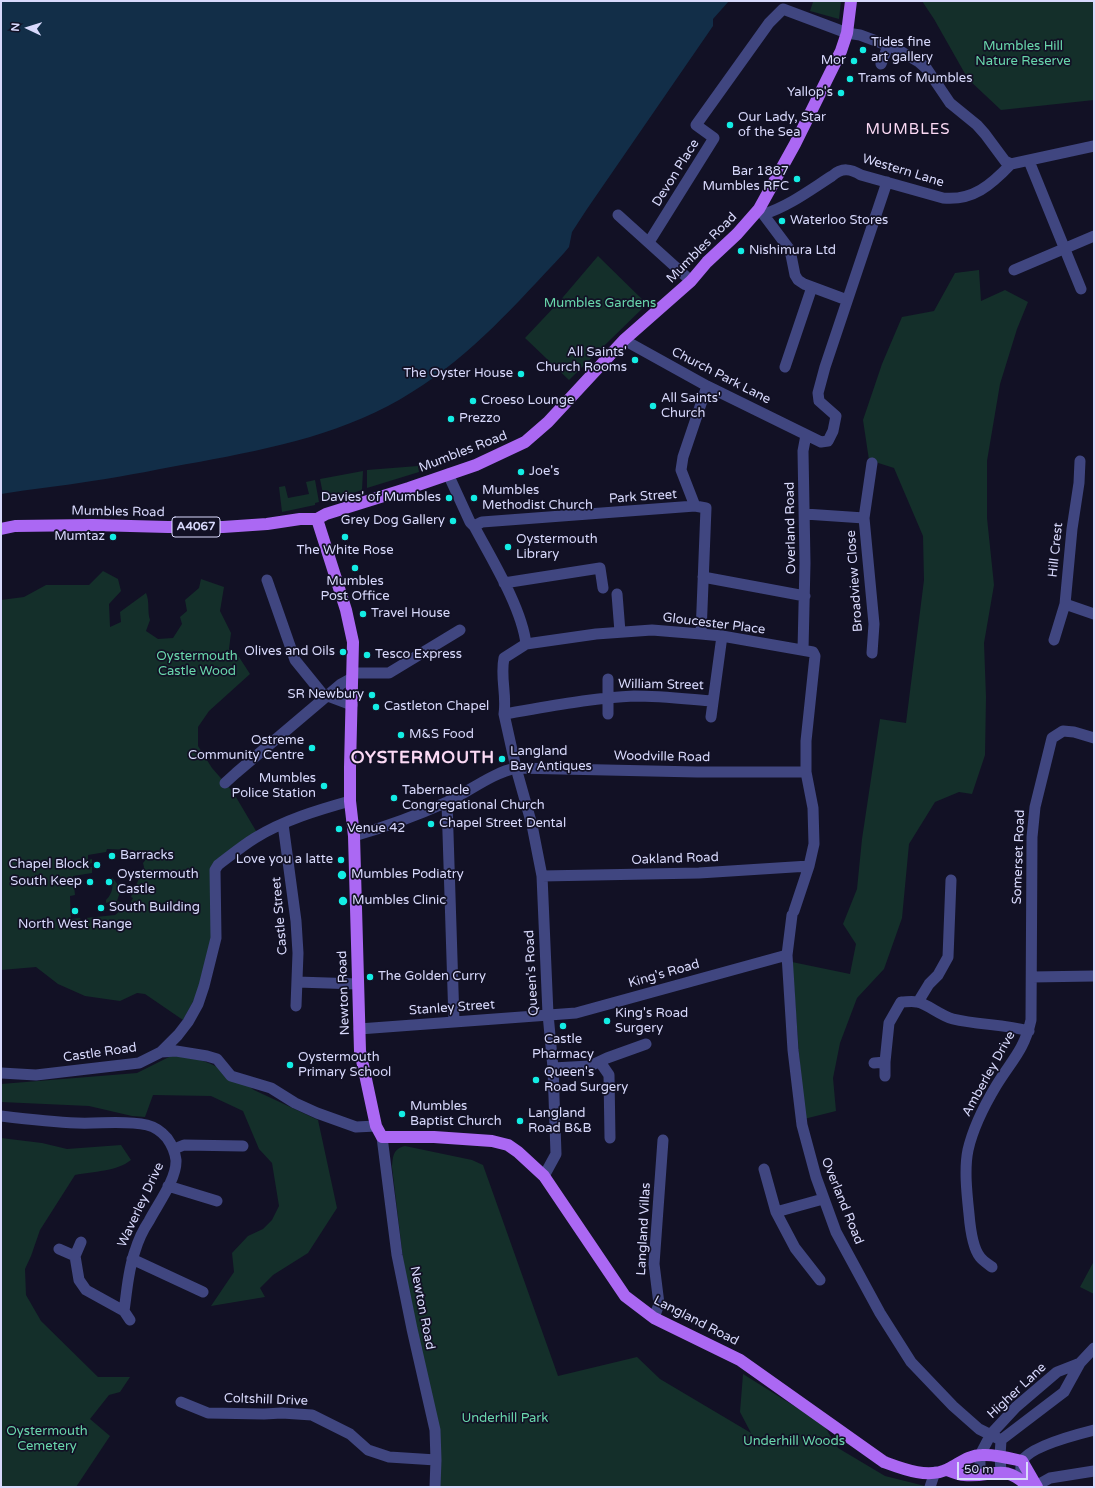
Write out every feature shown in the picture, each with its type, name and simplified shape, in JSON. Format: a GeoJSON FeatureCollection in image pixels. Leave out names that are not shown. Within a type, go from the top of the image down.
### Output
{"type":"FeatureCollection","features":[{"type":"Feature","properties":{"kind":"main road","name":"Mumbles Road"},"geometry":{"type":"LineString","coordinates":[[1,528],[15,526],[74,525],[223,527],[267,524],[300,519],[317,519],[326,514],[476,465],[525,442],[548,422],[624,340],[691,281],[707,262],[762,212],[841,51],[847,33],[851,1]]}},
{"type":"Feature","properties":{"kind":"main road","name":"Newton Road"},"geometry":{"type":"LineString","coordinates":[[317,519],[346,610],[353,642],[350,801],[354,836],[360,1051],[376,1126],[382,1137]]}},
{"type":"Feature","properties":{"kind":"main road","name":"Langland Road"},"geometry":{"type":"LineString","coordinates":[[382,1137],[492,1141],[508,1145],[518,1152],[544,1176],[625,1296],[654,1318],[740,1360],[884,1462],[910,1471],[929,1473],[941,1471],[964,1476],[1001,1472],[1011,1474],[1031,1485]]}},
{"type":"Feature","properties":{"kind":"main road"},"geometry":{"type":"LineString","coordinates":[[941,1471],[963,1460],[980,1454],[1000,1456],[1022,1461],[1031,1485]]}},
{"type":"Feature","properties":{"kind":"street","name":"Devon Place"},"geometry":{"type":"LineString","coordinates":[[649,242],[714,138],[696,125],[769,23],[783,9],[847,33]]}},
{"type":"Feature","properties":{"kind":"street"},"geometry":{"type":"LineString","coordinates":[[847,33],[860,35],[895,48],[927,69],[950,103],[977,125],[986,134],[1005,161],[1011,164],[1094,146]]}},
{"type":"Feature","properties":{"kind":"street"},"geometry":{"type":"LineString","coordinates":[[881,64],[888,46]]}},
{"type":"Feature","properties":{"kind":"street"},"geometry":{"type":"LineString","coordinates":[[1029,161],[1081,289]]}},
{"type":"Feature","properties":{"kind":"street","name":"Western Lane"},"geometry":{"type":"LineString","coordinates":[[762,212],[777,210],[843,169],[852,170],[861,175],[943,198],[960,198],[971,196],[982,190],[1001,175],[1011,164]]}},
{"type":"Feature","properties":{"kind":"street"},"geometry":{"type":"LineString","coordinates":[[806,435],[821,442],[828,441],[833,431],[836,416],[818,401],[818,393],[847,300],[887,182]]}},
{"type":"Feature","properties":{"kind":"street"},"geometry":{"type":"LineString","coordinates":[[762,212],[790,250],[795,275],[798,280],[847,300]]}},
{"type":"Feature","properties":{"kind":"street"},"geometry":{"type":"LineString","coordinates":[[618,215],[691,281]]}},
{"type":"Feature","properties":{"kind":"street"},"geometry":{"type":"LineString","coordinates":[[1014,270],[1094,236]]}},
{"type":"Feature","properties":{"kind":"street"},"geometry":{"type":"LineString","coordinates":[[785,368],[812,287]]}},
{"type":"Feature","properties":{"kind":"street","name":"Church Park Lane"},"geometry":{"type":"LineString","coordinates":[[624,340],[707,386],[806,435]]}},
{"type":"Feature","properties":{"kind":"street"},"geometry":{"type":"LineString","coordinates":[[701,634],[706,508],[695,506],[681,470],[683,457],[707,386]]}},
{"type":"Feature","properties":{"kind":"street","name":"Overland Road"},"geometry":{"type":"LineString","coordinates":[[806,435],[803,451],[805,514],[804,650],[813,652],[816,656],[806,741],[806,772],[813,808],[814,844],[809,866],[793,913],[787,955],[793,1050],[802,1125],[809,1157],[836,1232],[880,1313],[911,1362],[953,1406],[979,1429],[1001,1440]]}},
{"type":"Feature","properties":{"kind":"street","name":"Hill Crest"},"geometry":{"type":"LineString","coordinates":[[1054,640],[1065,604],[1072,529],[1079,483],[1080,461]]}},
{"type":"Feature","properties":{"kind":"street"},"geometry":{"type":"LineString","coordinates":[[864,518],[872,463]]}},
{"type":"Feature","properties":{"kind":"street"},"geometry":{"type":"LineString","coordinates":[[448,474],[470,522],[474,526],[516,608],[526,638],[526,644]]}},
{"type":"Feature","properties":{"kind":"street","name":"Park Street"},"geometry":{"type":"LineString","coordinates":[[474,526],[482,522],[695,506]]}},
{"type":"Feature","properties":{"kind":"street","name":"Broadview Close"},"geometry":{"type":"LineString","coordinates":[[805,514],[864,518],[874,624],[872,653]]}},
{"type":"Feature","properties":{"kind":"street"},"geometry":{"type":"LineString","coordinates":[[504,583],[600,568],[603,588]]}},
{"type":"Feature","properties":{"kind":"street"},"geometry":{"type":"LineString","coordinates":[[703,577],[805,596]]}},
{"type":"Feature","properties":{"kind":"street"},"geometry":{"type":"LineString","coordinates":[[267,580],[295,660],[326,696],[352,705]]}},
{"type":"Feature","properties":{"kind":"street"},"geometry":{"type":"LineString","coordinates":[[617,594],[620,632]]}},
{"type":"Feature","properties":{"kind":"street"},"geometry":{"type":"LineString","coordinates":[[1065,604],[1094,614]]}},
{"type":"Feature","properties":{"kind":"street"},"geometry":{"type":"LineString","coordinates":[[225,783],[340,684],[353,676],[389,673],[460,630]]}},
{"type":"Feature","properties":{"kind":"street","name":"Gloucester Place"},"geometry":{"type":"LineString","coordinates":[[526,644],[596,634],[652,630],[722,636],[804,650]]}},
{"type":"Feature","properties":{"kind":"street"},"geometry":{"type":"LineString","coordinates":[[710,717],[722,636]]}},
{"type":"Feature","properties":{"kind":"street","name":"Queen's Road"},"geometry":{"type":"LineString","coordinates":[[526,644],[504,658],[502,666],[505,707],[504,714],[516,768],[532,825],[542,876],[548,1014],[553,1068],[556,1154],[544,1176]]}},
{"type":"Feature","properties":{"kind":"street","name":"William Street"},"geometry":{"type":"LineString","coordinates":[[608,679],[608,714]]}},
{"type":"Feature","properties":{"kind":"street","name":"William Street"},"geometry":{"type":"LineString","coordinates":[[504,714],[608,698],[634,696],[713,701]]}},
{"type":"Feature","properties":{"kind":"street","name":"Somerset Road"},"geometry":{"type":"LineString","coordinates":[[1029,1031],[1031,1020],[1032,977],[1032,837],[1035,807],[1052,738],[1064,731],[1094,738]]}},
{"type":"Feature","properties":{"kind":"street"},"geometry":{"type":"LineString","coordinates":[[354,836],[402,820],[447,802],[504,771],[516,768]]}},
{"type":"Feature","properties":{"kind":"street","name":"Woodville Road"},"geometry":{"type":"LineString","coordinates":[[516,768],[697,772],[806,772]]}},
{"type":"Feature","properties":{"kind":"street","name":"Castle Road"},"geometry":{"type":"LineString","coordinates":[[1,1073],[36,1075],[139,1063],[161,1052],[178,1035],[188,1022],[198,1004],[204,986],[216,938],[215,870],[218,866],[256,838],[283,824],[310,813],[350,801]]}},
{"type":"Feature","properties":{"kind":"street"},"geometry":{"type":"LineString","coordinates":[[447,802],[454,1021]]}},
{"type":"Feature","properties":{"kind":"street","name":"Castle Street"},"geometry":{"type":"LineString","coordinates":[[283,824],[296,921],[298,953],[296,1006]]}},
{"type":"Feature","properties":{"kind":"street","name":"Oakland Road"},"geometry":{"type":"LineString","coordinates":[[542,876],[699,873],[809,866]]}},
{"type":"Feature","properties":{"kind":"street"},"geometry":{"type":"LineString","coordinates":[[918,1002],[929,984],[938,975],[948,957],[951,880]]}},
{"type":"Feature","properties":{"kind":"street","name":"King's Road"},"geometry":{"type":"LineString","coordinates":[[548,1014],[576,1013],[787,955]]}},
{"type":"Feature","properties":{"kind":"street"},"geometry":{"type":"LineString","coordinates":[[1032,977],[1094,976]]}},
{"type":"Feature","properties":{"kind":"street"},"geometry":{"type":"LineString","coordinates":[[297,982],[358,984]]}},
{"type":"Feature","properties":{"kind":"street"},"geometry":{"type":"LineString","coordinates":[[885,1076],[879,1062],[889,1023],[901,1002],[918,1002],[950,1018],[966,1022],[1016,1027],[1029,1031]]}},
{"type":"Feature","properties":{"kind":"street","name":"Stanley Street"},"geometry":{"type":"LineString","coordinates":[[359,1029],[548,1014]]}},
{"type":"Feature","properties":{"kind":"street","name":"Amberley Drive"},"geometry":{"type":"LineString","coordinates":[[992,1267],[980,1257],[973,1241],[966,1192],[968,1152],[972,1136],[984,1107],[996,1086],[1019,1053],[1029,1031]]}},
{"type":"Feature","properties":{"kind":"street"},"geometry":{"type":"LineString","coordinates":[[553,1068],[590,1066],[607,1058],[646,1044]]}},
{"type":"Feature","properties":{"kind":"street"},"geometry":{"type":"LineString","coordinates":[[161,1052],[176,1050],[217,1059],[231,1076],[271,1088],[295,1103],[317,1114],[356,1127],[376,1126]]}},
{"type":"Feature","properties":{"kind":"street"},"geometry":{"type":"LineString","coordinates":[[600,1062],[609,1075],[610,1138]]}},
{"type":"Feature","properties":{"kind":"street","name":"Waverley Drive"},"geometry":{"type":"LineString","coordinates":[[1,1116],[78,1123],[131,1123],[148,1126],[163,1133],[174,1149],[176,1161],[174,1172],[148,1222],[132,1259],[127,1316],[82,1286],[77,1273],[75,1256]]}},
{"type":"Feature","properties":{"kind":"street","name":"Newton Road"},"geometry":{"type":"LineString","coordinates":[[382,1137],[397,1255],[409,1316],[435,1430],[435,1487]]}},
{"type":"Feature","properties":{"kind":"street","name":"Langland Villas"},"geometry":{"type":"LineString","coordinates":[[654,1318],[660,1304],[654,1264],[664,1140]]}},
{"type":"Feature","properties":{"kind":"street"},"geometry":{"type":"LineString","coordinates":[[174,1149],[184,1145],[243,1146]]}},
{"type":"Feature","properties":{"kind":"street"},"geometry":{"type":"LineString","coordinates":[[764,1169],[776,1212],[795,1248],[820,1280]]}},
{"type":"Feature","properties":{"kind":"street"},"geometry":{"type":"LineString","coordinates":[[168,1186],[217,1201]]}},
{"type":"Feature","properties":{"kind":"street"},"geometry":{"type":"LineString","coordinates":[[776,1212],[823,1199]]}},
{"type":"Feature","properties":{"kind":"street"},"geometry":{"type":"LineString","coordinates":[[59,1249],[75,1256],[81,1242]]}},
{"type":"Feature","properties":{"kind":"street"},"geometry":{"type":"LineString","coordinates":[[132,1259],[203,1292]]}},
{"type":"Feature","properties":{"kind":"street","name":"Higher Lane"},"geometry":{"type":"LineString","coordinates":[[1001,1472],[1001,1440],[1064,1392],[1080,1363],[1094,1348]]}},
{"type":"Feature","properties":{"kind":"street","name":"Higher Lane"},"geometry":{"type":"LineString","coordinates":[[980,1474],[980,1454],[991,1434],[1016,1406],[1057,1372],[1080,1363]]}},
{"type":"Feature","properties":{"kind":"street","name":"Coltshill Drive"},"geometry":{"type":"LineString","coordinates":[[182,1402],[208,1413],[282,1413],[312,1415],[350,1434],[368,1450],[389,1457],[436,1460]]}},
{"type":"Feature","properties":{"kind":"street"},"geometry":{"type":"LineString","coordinates":[[1094,1430],[1066,1438],[1030,1452],[1022,1461],[1031,1485],[1050,1478],[1094,1471]]}},
{"type":"Feature","properties":{"kind":"street"},"geometry":{"type":"LineString","coordinates":[[930,1487],[941,1471]]}},
{"type":"Feature","properties":{"kind":"green space"},"geometry":{"type":"Polygon","coordinates":[[[809,1],[841,1],[839,19],[810,11],[813,2],[809,1]]]}},
{"type":"Feature","properties":{"kind":"green space","name":"Mumbles Hill Nature Reserve"},"geometry":{"type":"Polygon","coordinates":[[[922,1],[1094,1],[1094,100],[1001,110],[968,79],[922,1]]]}},
{"type":"Feature","properties":{"kind":"green space","name":"Mumbles Gardens"},"geometry":{"type":"Polygon","coordinates":[[[598,256],[647,304],[569,380],[525,338],[558,303],[598,256]]]}},
{"type":"Feature","properties":{"kind":"green space"},"geometry":{"type":"Polygon","coordinates":[[[979,270],[981,301],[1005,290],[1028,302],[1017,329],[1000,384],[987,461],[987,518],[994,585],[984,643],[986,697],[985,755],[972,794],[959,792],[935,802],[909,844],[902,918],[884,969],[857,998],[840,1043],[833,1078],[836,1111],[804,1119],[792,962],[850,974],[856,944],[843,924],[857,889],[862,839],[880,719],[906,723],[924,580],[923,536],[894,468],[869,460],[863,420],[882,364],[902,317],[934,311],[955,273],[979,270]]]}},
{"type":"Feature","properties":{"kind":"green space"},"geometry":{"type":"Polygon","coordinates":[[[418,466],[419,472],[367,488],[367,470],[418,466]]]}},
{"type":"Feature","properties":{"kind":"green space"},"geometry":{"type":"Polygon","coordinates":[[[363,471],[362,490],[335,499],[324,499],[320,479],[363,471]]]}},
{"type":"Feature","properties":{"kind":"green space"},"geometry":{"type":"Polygon","coordinates":[[[315,480],[319,502],[315,503],[315,505],[282,512],[279,487],[285,486],[288,498],[309,494],[306,482],[315,480]]]}},
{"type":"Feature","properties":{"kind":"green space","name":"Oystermouth Castle Wood"},"geometry":{"type":"Polygon","coordinates":[[[103,571],[118,579],[121,591],[109,604],[110,627],[121,622],[120,612],[146,593],[150,620],[146,631],[158,639],[173,638],[182,624],[180,617],[187,611],[185,600],[199,588],[201,579],[224,587],[220,611],[231,633],[229,649],[239,657],[250,674],[209,711],[198,727],[198,746],[212,768],[233,792],[259,836],[218,865],[211,939],[202,985],[183,1020],[145,994],[137,993],[120,1001],[85,996],[58,984],[36,967],[1,970],[1,600],[24,597],[46,585],[89,585],[103,571]],[[107,849],[106,852],[88,855],[88,860],[92,859],[92,863],[88,864],[88,867],[92,867],[92,873],[73,876],[75,895],[70,896],[71,919],[80,918],[81,920],[86,920],[86,918],[115,915],[131,902],[133,898],[131,897],[144,867],[143,863],[147,858],[142,851],[137,854],[133,850],[107,849]]]}},
{"type":"Feature","properties":{"kind":"green space"},"geometry":{"type":"Polygon","coordinates":[[[112,877],[121,889],[117,901],[123,903],[111,912],[110,902],[106,903],[106,900],[112,890],[112,877]]]}},
{"type":"Feature","properties":{"kind":"green space"},"geometry":{"type":"Polygon","coordinates":[[[173,1055],[195,1058],[216,1066],[236,1077],[254,1090],[318,1120],[337,1208],[308,1253],[273,1275],[260,1288],[265,1297],[211,1306],[234,1272],[232,1253],[248,1236],[263,1229],[272,1220],[279,1206],[272,1163],[259,1149],[243,1111],[211,1096],[153,1095],[145,1117],[132,1116],[89,1106],[1,1102],[1,1084],[137,1073],[173,1055]]]}},
{"type":"Feature","properties":{"kind":"green space","name":"Oystermouth Cemetery"},"geometry":{"type":"Polygon","coordinates":[[[1,1138],[42,1143],[67,1149],[121,1145],[131,1160],[112,1169],[75,1175],[40,1230],[25,1269],[26,1295],[41,1321],[98,1377],[130,1377],[120,1392],[109,1395],[90,1419],[110,1436],[76,1487],[1,1487],[1,1138]]]}},
{"type":"Feature","properties":{"kind":"green space","name":"Underhill Park"},"geometry":{"type":"Polygon","coordinates":[[[405,1146],[472,1160],[483,1165],[558,1376],[637,1357],[660,1379],[751,1433],[740,1412],[743,1374],[823,1424],[838,1448],[885,1476],[929,1487],[439,1487],[404,1267],[392,1167],[394,1154],[398,1149],[405,1146]]]}},
{"type":"Feature","properties":{"kind":"green space"},"geometry":{"type":"Polygon","coordinates":[[[1094,1261],[1094,1294],[1080,1287],[1094,1261]]]}},
{"type":"Feature","properties":{"kind":"water"},"geometry":{"type":"Polygon","coordinates":[[[1,1],[729,1],[713,19],[713,26],[572,232],[569,247],[529,291],[474,345],[454,362],[412,392],[388,406],[362,418],[282,445],[119,477],[1,494],[1,1]]]}},
{"type":"Feature","properties":{"kind":"place","name":"Tides fine art gallery"},"geometry":{"type":"Point","coordinates":[863,50]}},
{"type":"Feature","properties":{"kind":"place","name":"Mor"},"geometry":{"type":"Point","coordinates":[854,61]}},
{"type":"Feature","properties":{"kind":"place","name":"Trams of Mumbles"},"geometry":{"type":"Point","coordinates":[850,79]}},
{"type":"Feature","properties":{"kind":"place","name":"Yallop's"},"geometry":{"type":"Point","coordinates":[841,93]}},
{"type":"Feature","properties":{"kind":"place","name":"Our Lady, Star of the Sea"},"geometry":{"type":"Point","coordinates":[730,125]}},
{"type":"Feature","properties":{"kind":"place","name":"Bar 1887 Mumbles RFC"},"geometry":{"type":"Point","coordinates":[797,179]}},
{"type":"Feature","properties":{"kind":"place","name":"Waterloo Stores"},"geometry":{"type":"Point","coordinates":[782,221]}},
{"type":"Feature","properties":{"kind":"place","name":"Nishimura Ltd"},"geometry":{"type":"Point","coordinates":[741,251]}},
{"type":"Feature","properties":{"kind":"place","name":"All Saints' Church Rooms"},"geometry":{"type":"Point","coordinates":[635,360]}},
{"type":"Feature","properties":{"kind":"place","name":"The Oyster House"},"geometry":{"type":"Point","coordinates":[521,374]}},
{"type":"Feature","properties":{"kind":"place","name":"Croeso Lounge"},"geometry":{"type":"Point","coordinates":[473,401]}},
{"type":"Feature","properties":{"kind":"place","name":"All Saints' Church"},"geometry":{"type":"Point","coordinates":[653,406]}},
{"type":"Feature","properties":{"kind":"place","name":"Prezzo"},"geometry":{"type":"Point","coordinates":[451,419]}},
{"type":"Feature","properties":{"kind":"place","name":"Joe's"},"geometry":{"type":"Point","coordinates":[521,472]}},
{"type":"Feature","properties":{"kind":"place","name":"Davies' of Mumbles"},"geometry":{"type":"Point","coordinates":[449,498]}},
{"type":"Feature","properties":{"kind":"place","name":"Mumbles Methodist Church"},"geometry":{"type":"Point","coordinates":[474,498]}},
{"type":"Feature","properties":{"kind":"place","name":"Grey Dog Gallery"},"geometry":{"type":"Point","coordinates":[453,521]}},
{"type":"Feature","properties":{"kind":"place","name":"Mumtaz"},"geometry":{"type":"Point","coordinates":[113,537]}},
{"type":"Feature","properties":{"kind":"place","name":"The White Rose"},"geometry":{"type":"Point","coordinates":[345,537]}},
{"type":"Feature","properties":{"kind":"place","name":"Oystermouth Library"},"geometry":{"type":"Point","coordinates":[508,547]}},
{"type":"Feature","properties":{"kind":"place","name":"Mumbles Post Office"},"geometry":{"type":"Point","coordinates":[355,568]}},
{"type":"Feature","properties":{"kind":"place","name":"Travel House"},"geometry":{"type":"Point","coordinates":[363,614]}},
{"type":"Feature","properties":{"kind":"place","name":"Olives and Oils"},"geometry":{"type":"Point","coordinates":[343,652]}},
{"type":"Feature","properties":{"kind":"place","name":"Tesco Express"},"geometry":{"type":"Point","coordinates":[367,655]}},
{"type":"Feature","properties":{"kind":"place","name":"SR Newbury"},"geometry":{"type":"Point","coordinates":[372,695]}},
{"type":"Feature","properties":{"kind":"place","name":"Castleton Chapel"},"geometry":{"type":"Point","coordinates":[376,707]}},
{"type":"Feature","properties":{"kind":"place","name":"M&S Food"},"geometry":{"type":"Point","coordinates":[401,735]}},
{"type":"Feature","properties":{"kind":"place","name":"Ostreme Community Centre"},"geometry":{"type":"Point","coordinates":[312,748]}},
{"type":"Feature","properties":{"kind":"place","name":"Langland Bay Antiques"},"geometry":{"type":"Point","coordinates":[502,759]}},
{"type":"Feature","properties":{"kind":"place","name":"Mumbles Police Station"},"geometry":{"type":"Point","coordinates":[324,786]}},
{"type":"Feature","properties":{"kind":"place","name":"Tabernacle Congregational Church"},"geometry":{"type":"Point","coordinates":[394,798]}},
{"type":"Feature","properties":{"kind":"place","name":"Chapel Street Dental"},"geometry":{"type":"Point","coordinates":[431,824]}},
{"type":"Feature","properties":{"kind":"place","name":"Venue 42"},"geometry":{"type":"Point","coordinates":[339,829]}},
{"type":"Feature","properties":{"kind":"place","name":"Barracks"},"geometry":{"type":"Point","coordinates":[112,856]}},
{"type":"Feature","properties":{"kind":"place","name":"Love you a latte"},"geometry":{"type":"Point","coordinates":[341,860]}},
{"type":"Feature","properties":{"kind":"place","name":"Chapel Block"},"geometry":{"type":"Point","coordinates":[97,865]}},
{"type":"Feature","properties":{"kind":"place","name":"Mumbles Podiatry"},"geometry":{"type":"Point","coordinates":[342,875]}},
{"type":"Feature","properties":{"kind":"place","name":"South Keep"},"geometry":{"type":"Point","coordinates":[90,882]}},
{"type":"Feature","properties":{"kind":"place","name":"Oystermouth Castle"},"geometry":{"type":"Point","coordinates":[109,882]}},
{"type":"Feature","properties":{"kind":"place","name":"Mumbles Clinic"},"geometry":{"type":"Point","coordinates":[343,901]}},
{"type":"Feature","properties":{"kind":"place","name":"South Building"},"geometry":{"type":"Point","coordinates":[101,908]}},
{"type":"Feature","properties":{"kind":"place","name":"North West Range"},"geometry":{"type":"Point","coordinates":[75,911]}},
{"type":"Feature","properties":{"kind":"place","name":"The Golden Curry"},"geometry":{"type":"Point","coordinates":[370,977]}},
{"type":"Feature","properties":{"kind":"place","name":"King's Road Surgery"},"geometry":{"type":"Point","coordinates":[607,1021]}},
{"type":"Feature","properties":{"kind":"place","name":"Castle Pharmacy"},"geometry":{"type":"Point","coordinates":[563,1026]}},
{"type":"Feature","properties":{"kind":"place","name":"Oystermouth Primary School"},"geometry":{"type":"Point","coordinates":[290,1065]}},
{"type":"Feature","properties":{"kind":"place","name":"Queen's Road Surgery"},"geometry":{"type":"Point","coordinates":[536,1080]}},
{"type":"Feature","properties":{"kind":"place","name":"Mumbles Baptist Church"},"geometry":{"type":"Point","coordinates":[402,1114]}},
{"type":"Feature","properties":{"kind":"place","name":"Langland Road B&B"},"geometry":{"type":"Point","coordinates":[520,1121]}},
{"type":"Feature","properties":{"kind":"district","name":"MUMBLES"},"geometry":{"type":"Point","coordinates":[908,130]}},
{"type":"Feature","properties":{"kind":"district","name":"OYSTERMOUTH"},"geometry":{"type":"Point","coordinates":[423,759]}},
{"type":"Feature","properties":{"kind":"park label","name":"Underhill Woods"},"geometry":{"type":"Point","coordinates":[794,1442]}}]}
